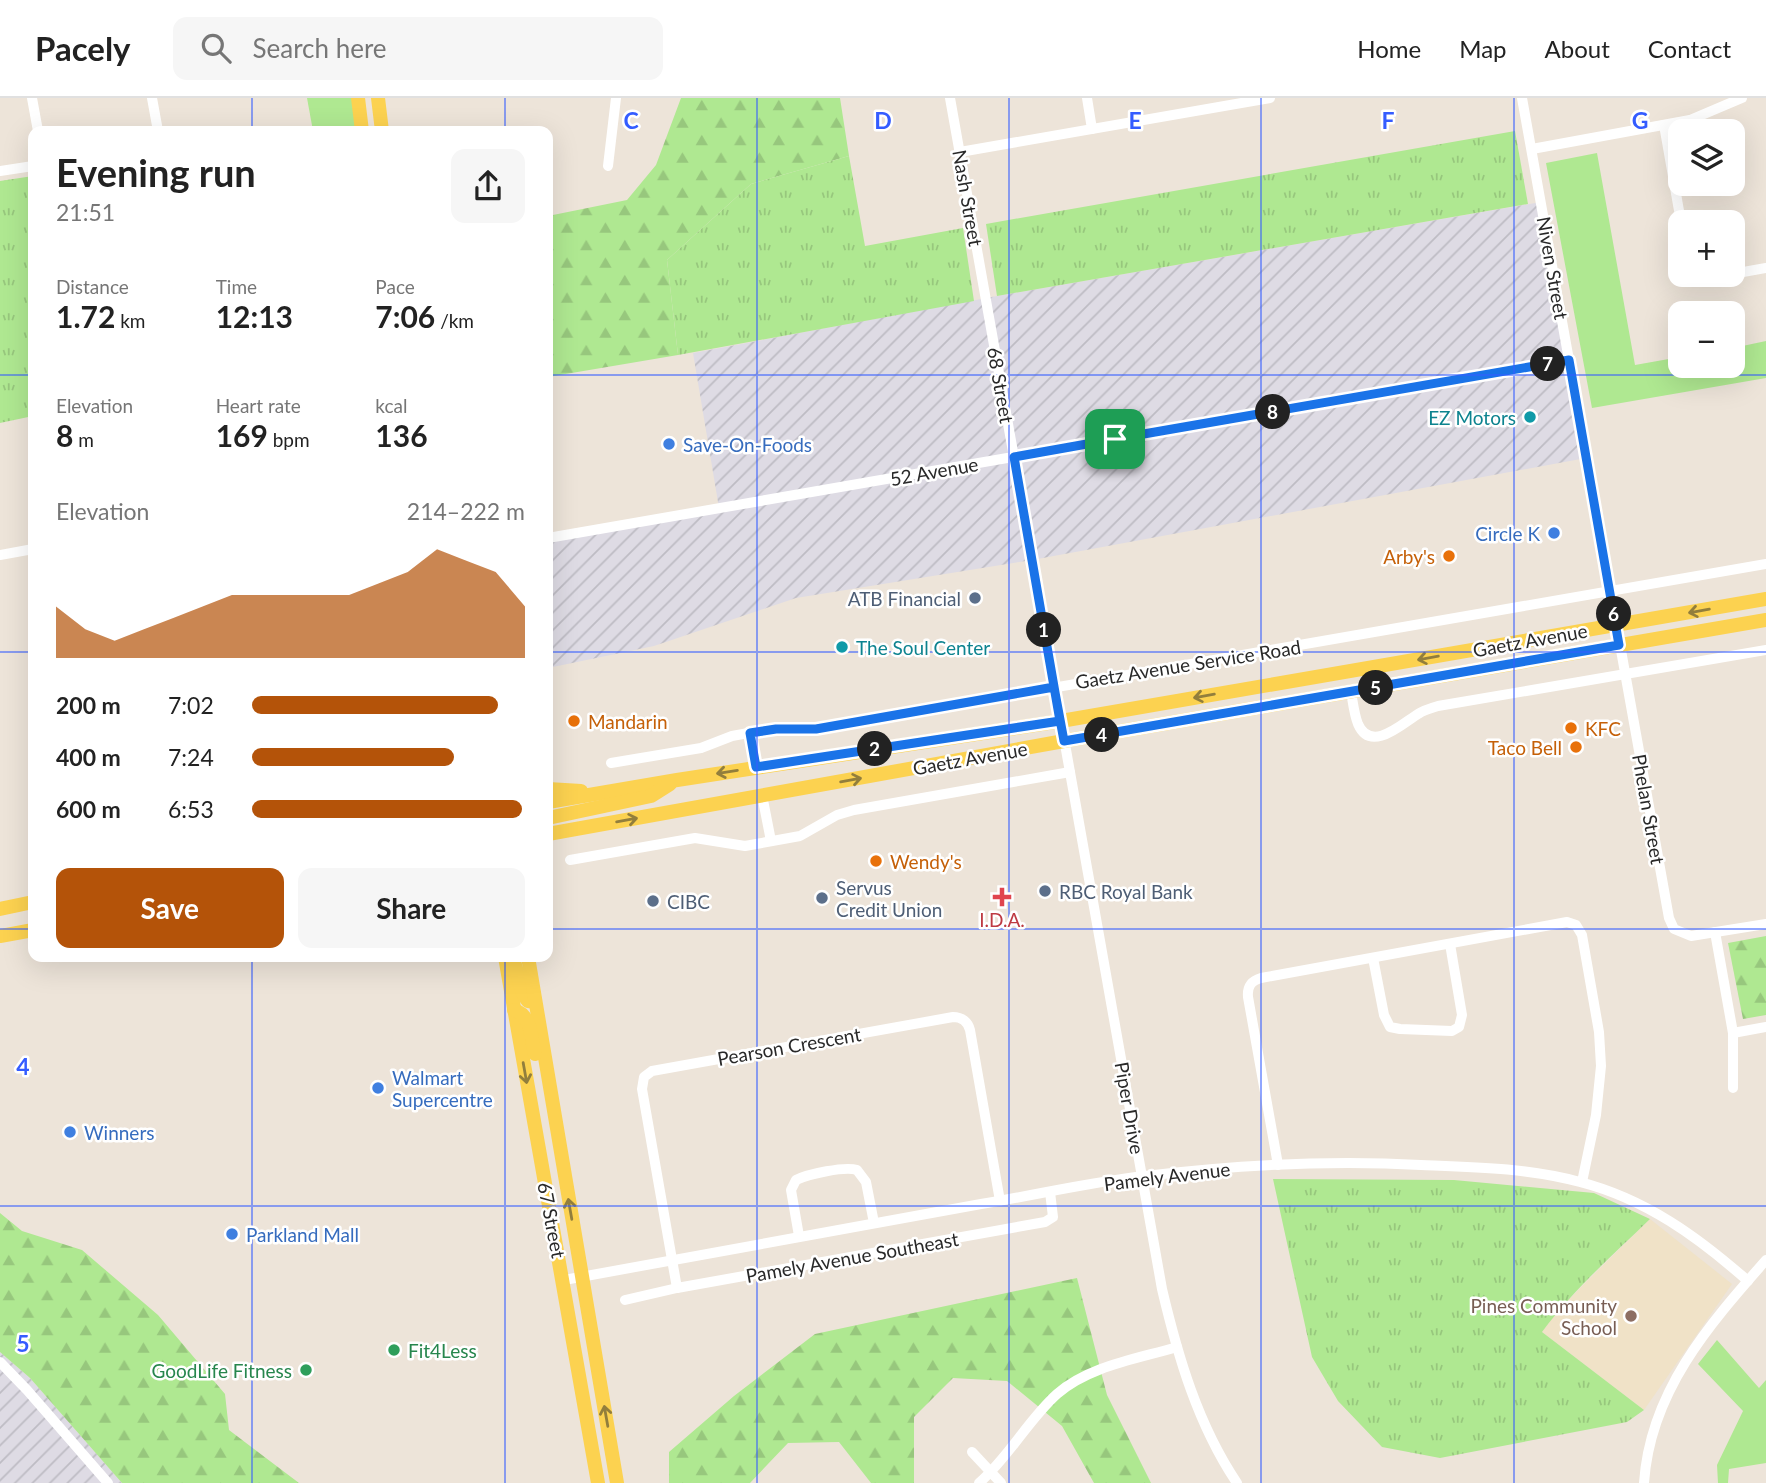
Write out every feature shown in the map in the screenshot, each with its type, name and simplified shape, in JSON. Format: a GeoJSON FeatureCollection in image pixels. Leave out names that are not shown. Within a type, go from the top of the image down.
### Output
{"type":"FeatureCollection","features":[{"type":"Feature","properties":{"kind":"main road"},"geometry":{"type":"LineString","coordinates":[[358,98],[361,126]]}},
{"type":"Feature","properties":{"kind":"main road"},"geometry":{"type":"LineString","coordinates":[[378,98],[381,126]]}},
{"type":"Feature","properties":{"kind":"main road","name":"Gaetz Avenue"},"geometry":{"type":"LineString","coordinates":[[553,801],[1060,721],[1766,599]]}},
{"type":"Feature","properties":{"kind":"main road","name":"Gaetz Avenue"},"geometry":{"type":"LineString","coordinates":[[553,835],[1064,741],[1766,620]]}},
{"type":"Feature","properties":{"kind":"main road"},"geometry":{"type":"LineString","coordinates":[[553,817],[652,796],[677,780]]}},
{"type":"Feature","properties":{"kind":"main road"},"geometry":{"type":"LineString","coordinates":[[553,789],[607,793]]}},
{"type":"Feature","properties":{"kind":"main road"},"geometry":{"type":"LineString","coordinates":[[0,909],[28,903]]}},
{"type":"Feature","properties":{"kind":"main road"},"geometry":{"type":"LineString","coordinates":[[0,936],[28,931]]}},
{"type":"Feature","properties":{"kind":"main road","name":"67 Street"},"geometry":{"type":"LineString","coordinates":[[506,962],[598,1483]]}},
{"type":"Feature","properties":{"kind":"main road"},"geometry":{"type":"LineString","coordinates":[[514,962],[524,997],[535,1002]]}},
{"type":"Feature","properties":{"kind":"main road","name":"67 Street"},"geometry":{"type":"LineString","coordinates":[[529,962],[617,1483]]}},
{"type":"Feature","properties":{"kind":"main road"},"geometry":{"type":"LineString","coordinates":[[514,1010],[521,1012],[528,1024],[541,1087],[554,1115]]}},
{"type":"Feature","properties":{"kind":"street"},"geometry":{"type":"LineString","coordinates":[[32,98],[37,126]]}},
{"type":"Feature","properties":{"kind":"street"},"geometry":{"type":"LineString","coordinates":[[152,98],[157,126]]}},
{"type":"Feature","properties":{"kind":"street"},"geometry":{"type":"LineString","coordinates":[[608,166],[616,98]]}},
{"type":"Feature","properties":{"kind":"street","name":"Nash Street"},"geometry":{"type":"LineString","coordinates":[[950,98],[986,299]]}},
{"type":"Feature","properties":{"kind":"street"},"geometry":{"type":"LineString","coordinates":[[1087,98],[1093,129]]}},
{"type":"Feature","properties":{"kind":"street"},"geometry":{"type":"LineString","coordinates":[[960,152],[1270,98]]}},
{"type":"Feature","properties":{"kind":"street","name":"Niven Street"},"geometry":{"type":"LineString","coordinates":[[1522,98],[1619,645]]}},
{"type":"Feature","properties":{"kind":"street"},"geometry":{"type":"LineString","coordinates":[[1532,149],[1664,125],[1701,116],[1742,98]]}},
{"type":"Feature","properties":{"kind":"street"},"geometry":{"type":"LineString","coordinates":[[1664,125],[1679,210]]}},
{"type":"Feature","properties":{"kind":"street"},"geometry":{"type":"LineString","coordinates":[[0,171],[28,167]]}},
{"type":"Feature","properties":{"kind":"street"},"geometry":{"type":"LineString","coordinates":[[1745,272],[1766,268]]}},
{"type":"Feature","properties":{"kind":"street","name":"68 Street"},"geometry":{"type":"LineString","coordinates":[[986,299],[1060,721]]}},
{"type":"Feature","properties":{"kind":"street","name":"52 Avenue"},"geometry":{"type":"LineString","coordinates":[[553,537],[1569,360]]}},
{"type":"Feature","properties":{"kind":"street"},"geometry":{"type":"LineString","coordinates":[[0,555],[28,550]]}},
{"type":"Feature","properties":{"kind":"street","name":"Gaetz Avenue Service Road"},"geometry":{"type":"LineString","coordinates":[[611,763],[701,748],[732,736],[776,729],[816,729],[1766,565]]}},
{"type":"Feature","properties":{"kind":"street","name":"Phelan Street"},"geometry":{"type":"LineString","coordinates":[[1619,645],[1671,924],[1684,935],[1766,924]]}},
{"type":"Feature","properties":{"kind":"street"},"geometry":{"type":"LineString","coordinates":[[1352,692],[1361,730],[1384,736],[1431,708],[1766,650]]}},
{"type":"Feature","properties":{"kind":"street","name":"Piper Drive"},"geometry":{"type":"LineString","coordinates":[[1060,721],[1162,1289],[1177,1347],[1203,1422],[1237,1483]]}},
{"type":"Feature","properties":{"kind":"street"},"geometry":{"type":"LineString","coordinates":[[750,733],[756,767]]}},
{"type":"Feature","properties":{"kind":"street"},"geometry":{"type":"LineString","coordinates":[[570,860],[695,838],[739,846],[800,836],[837,815],[854,810],[1070,772]]}},
{"type":"Feature","properties":{"kind":"street"},"geometry":{"type":"LineString","coordinates":[[762,796],[771,841]]}},
{"type":"Feature","properties":{"kind":"street"},"geometry":{"type":"LineString","coordinates":[[1278,1165],[1248,997],[1250,984],[1261,978],[1567,922],[1576,925],[1581,931],[1599,1032],[1601,1066],[1596,1115],[1582,1182]]}},
{"type":"Feature","properties":{"kind":"street"},"geometry":{"type":"LineString","coordinates":[[1715,932],[1733,1033],[1733,1088]]}},
{"type":"Feature","properties":{"kind":"street"},"geometry":{"type":"LineString","coordinates":[[1373,958],[1384,1015],[1390,1027],[1448,1031],[1460,1027],[1462,1020],[1450,944]]}},
{"type":"Feature","properties":{"kind":"street","name":"Pearson Crescent"},"geometry":{"type":"LineString","coordinates":[[677,1288],[642,1093],[642,1081],[646,1074],[652,1071],[953,1017],[961,1018],[970,1030],[1000,1201]]}},
{"type":"Feature","properties":{"kind":"street"},"geometry":{"type":"LineString","coordinates":[[1733,1033],[1766,1027]]}},
{"type":"Feature","properties":{"kind":"street","name":"Pamely Avenue"},"geometry":{"type":"LineString","coordinates":[[564,1280],[1142,1176],[1278,1165],[1395,1163],[1525,1173],[1582,1182],[1642,1205],[1672,1221],[1701,1241],[1748,1281]]}},
{"type":"Feature","properties":{"kind":"street"},"geometry":{"type":"LineString","coordinates":[[799,1236],[791,1190],[796,1180],[804,1176],[849,1169],[861,1173],[866,1182],[874,1223]]}},
{"type":"Feature","properties":{"kind":"street","name":"Pamely Avenue Southeast"},"geometry":{"type":"LineString","coordinates":[[625,1300],[677,1288],[1045,1222],[1053,1217],[1050,1192]]}},
{"type":"Feature","properties":{"kind":"street"},"geometry":{"type":"LineString","coordinates":[[1644,1483],[1652,1433],[1664,1399],[1684,1365],[1766,1260]]}},
{"type":"Feature","properties":{"kind":"street"},"geometry":{"type":"LineString","coordinates":[[979,1483],[1010,1452],[1047,1404],[1069,1385],[1097,1371],[1177,1347]]}},
{"type":"Feature","properties":{"kind":"street"},"geometry":{"type":"LineString","coordinates":[[0,1362],[108,1483]]}},
{"type":"Feature","properties":{"kind":"street"},"geometry":{"type":"LineString","coordinates":[[972,1452],[1001,1483]]}},
{"type":"Feature","properties":{"kind":"shaded area"},"geometry":{"type":"Polygon","coordinates":[[[1541,202],[1586,458],[1032,560],[796,598],[654,646],[553,667],[553,537],[719,508],[693,353],[997,296],[1541,202]]]}},
{"type":"Feature","properties":{"kind":"shaded area","name":"Pines Community School"},"geometry":{"type":"Polygon","coordinates":[[[1650,1219],[1732,1284],[1644,1410],[1542,1332],[1557,1312],[1650,1219]]]}},
{"type":"Feature","properties":{"kind":"shaded area"},"geometry":{"type":"Polygon","coordinates":[[[0,1352],[30,1378],[122,1483],[0,1483],[0,1352]]]}},
{"type":"Feature","properties":{"kind":"green space"},"geometry":{"type":"Polygon","coordinates":[[[307,98],[354,98],[358,126],[312,126],[307,98]]]}},
{"type":"Feature","properties":{"kind":"green space"},"geometry":{"type":"Polygon","coordinates":[[[681,98],[840,98],[849,156],[751,184],[667,260],[678,355],[553,376],[553,215],[627,200],[656,165],[681,98]]]}},
{"type":"Feature","properties":{"kind":"green space"},"geometry":{"type":"Polygon","coordinates":[[[1515,131],[1528,204],[997,296],[986,224],[1515,131]]]}},
{"type":"Feature","properties":{"kind":"green space"},"geometry":{"type":"Polygon","coordinates":[[[1597,153],[1635,365],[1668,359],[1668,378],[1745,378],[1745,345],[1766,341],[1766,378],[1592,408],[1546,163],[1597,153]]]}},
{"type":"Feature","properties":{"kind":"green space"},"geometry":{"type":"Polygon","coordinates":[[[849,156],[865,246],[963,228],[974,301],[678,355],[667,260],[751,184],[849,156]]]}},
{"type":"Feature","properties":{"kind":"green space"},"geometry":{"type":"Polygon","coordinates":[[[28,177],[28,417],[0,423],[0,181],[28,177]]]}},
{"type":"Feature","properties":{"kind":"green space"},"geometry":{"type":"Polygon","coordinates":[[[1766,936],[1766,1015],[1743,1019],[1728,943],[1766,936]]]}},
{"type":"Feature","properties":{"kind":"green space"},"geometry":{"type":"Polygon","coordinates":[[[1273,1179],[1454,1180],[1594,1193],[1650,1219],[1580,1287],[1542,1332],[1644,1410],[1627,1422],[1440,1458],[1382,1447],[1338,1401],[1312,1357],[1273,1179]]]}},
{"type":"Feature","properties":{"kind":"green space"},"geometry":{"type":"Polygon","coordinates":[[[0,1213],[22,1231],[82,1250],[158,1315],[225,1394],[229,1430],[299,1483],[122,1483],[30,1378],[0,1352],[0,1213]]]}},
{"type":"Feature","properties":{"kind":"green space"},"geometry":{"type":"Polygon","coordinates":[[[1077,1278],[1107,1395],[1151,1483],[1094,1483],[1062,1426],[1007,1381],[953,1378],[914,1417],[914,1483],[871,1483],[839,1442],[788,1443],[750,1483],[669,1483],[669,1452],[734,1396],[815,1334],[1077,1278]]]}},
{"type":"Feature","properties":{"kind":"green space"},"geometry":{"type":"Polygon","coordinates":[[[1717,1340],[1759,1388],[1766,1380],[1766,1463],[1729,1469],[1728,1483],[1718,1483],[1717,1465],[1743,1411],[1698,1364],[1717,1340]]]}},
{"type":"Feature","properties":{"kind":"place","name":"EZ Motors"},"geometry":{"type":"Point","coordinates":[1530,417]}},
{"type":"Feature","properties":{"kind":"place","name":"Save-On-Foods"},"geometry":{"type":"Point","coordinates":[669,444]}},
{"type":"Feature","properties":{"kind":"place","name":"Circle K"},"geometry":{"type":"Point","coordinates":[1554,533]}},
{"type":"Feature","properties":{"kind":"place","name":"Arby's"},"geometry":{"type":"Point","coordinates":[1449,556]}},
{"type":"Feature","properties":{"kind":"place","name":"ATB Financial"},"geometry":{"type":"Point","coordinates":[975,598]}},
{"type":"Feature","properties":{"kind":"place","name":"The Soul Center"},"geometry":{"type":"Point","coordinates":[842,647]}},
{"type":"Feature","properties":{"kind":"place","name":"Mandarin"},"geometry":{"type":"Point","coordinates":[574,721]}},
{"type":"Feature","properties":{"kind":"place","name":"KFC"},"geometry":{"type":"Point","coordinates":[1571,728]}},
{"type":"Feature","properties":{"kind":"place","name":"Taco Bell"},"geometry":{"type":"Point","coordinates":[1576,747]}},
{"type":"Feature","properties":{"kind":"place","name":"Wendy's"},"geometry":{"type":"Point","coordinates":[876,861]}},
{"type":"Feature","properties":{"kind":"place","name":"RBC Royal Bank"},"geometry":{"type":"Point","coordinates":[1045,891]}},
{"type":"Feature","properties":{"kind":"place","name":"I.D.A."},"geometry":{"type":"Point","coordinates":[1002,897]}},
{"type":"Feature","properties":{"kind":"place","name":"Servus Credit Union"},"geometry":{"type":"Point","coordinates":[822,898]}},
{"type":"Feature","properties":{"kind":"place","name":"CIBC"},"geometry":{"type":"Point","coordinates":[653,901]}},
{"type":"Feature","properties":{"kind":"place","name":"Walmart Supercentre"},"geometry":{"type":"Point","coordinates":[378,1088]}},
{"type":"Feature","properties":{"kind":"place","name":"Winners"},"geometry":{"type":"Point","coordinates":[70,1132]}},
{"type":"Feature","properties":{"kind":"place","name":"Parkland Mall"},"geometry":{"type":"Point","coordinates":[232,1234]}},
{"type":"Feature","properties":{"kind":"place","name":"Pines Community School"},"geometry":{"type":"Point","coordinates":[1631,1316]}},
{"type":"Feature","properties":{"kind":"place","name":"Fit4Less"},"geometry":{"type":"Point","coordinates":[394,1350]}},
{"type":"Feature","properties":{"kind":"place","name":"GoodLife Fitness"},"geometry":{"type":"Point","coordinates":[306,1370]}},
{"type":"Feature","properties":{"kind":"route"},"geometry":{"type":"LineString","coordinates":[[1115,439],[1014,457],[1060,721],[756,767],[750,733],[776,729],[816,729],[1054,687],[1060,721],[1064,741],[1619,645],[1569,360],[1115,439]]}}]}
